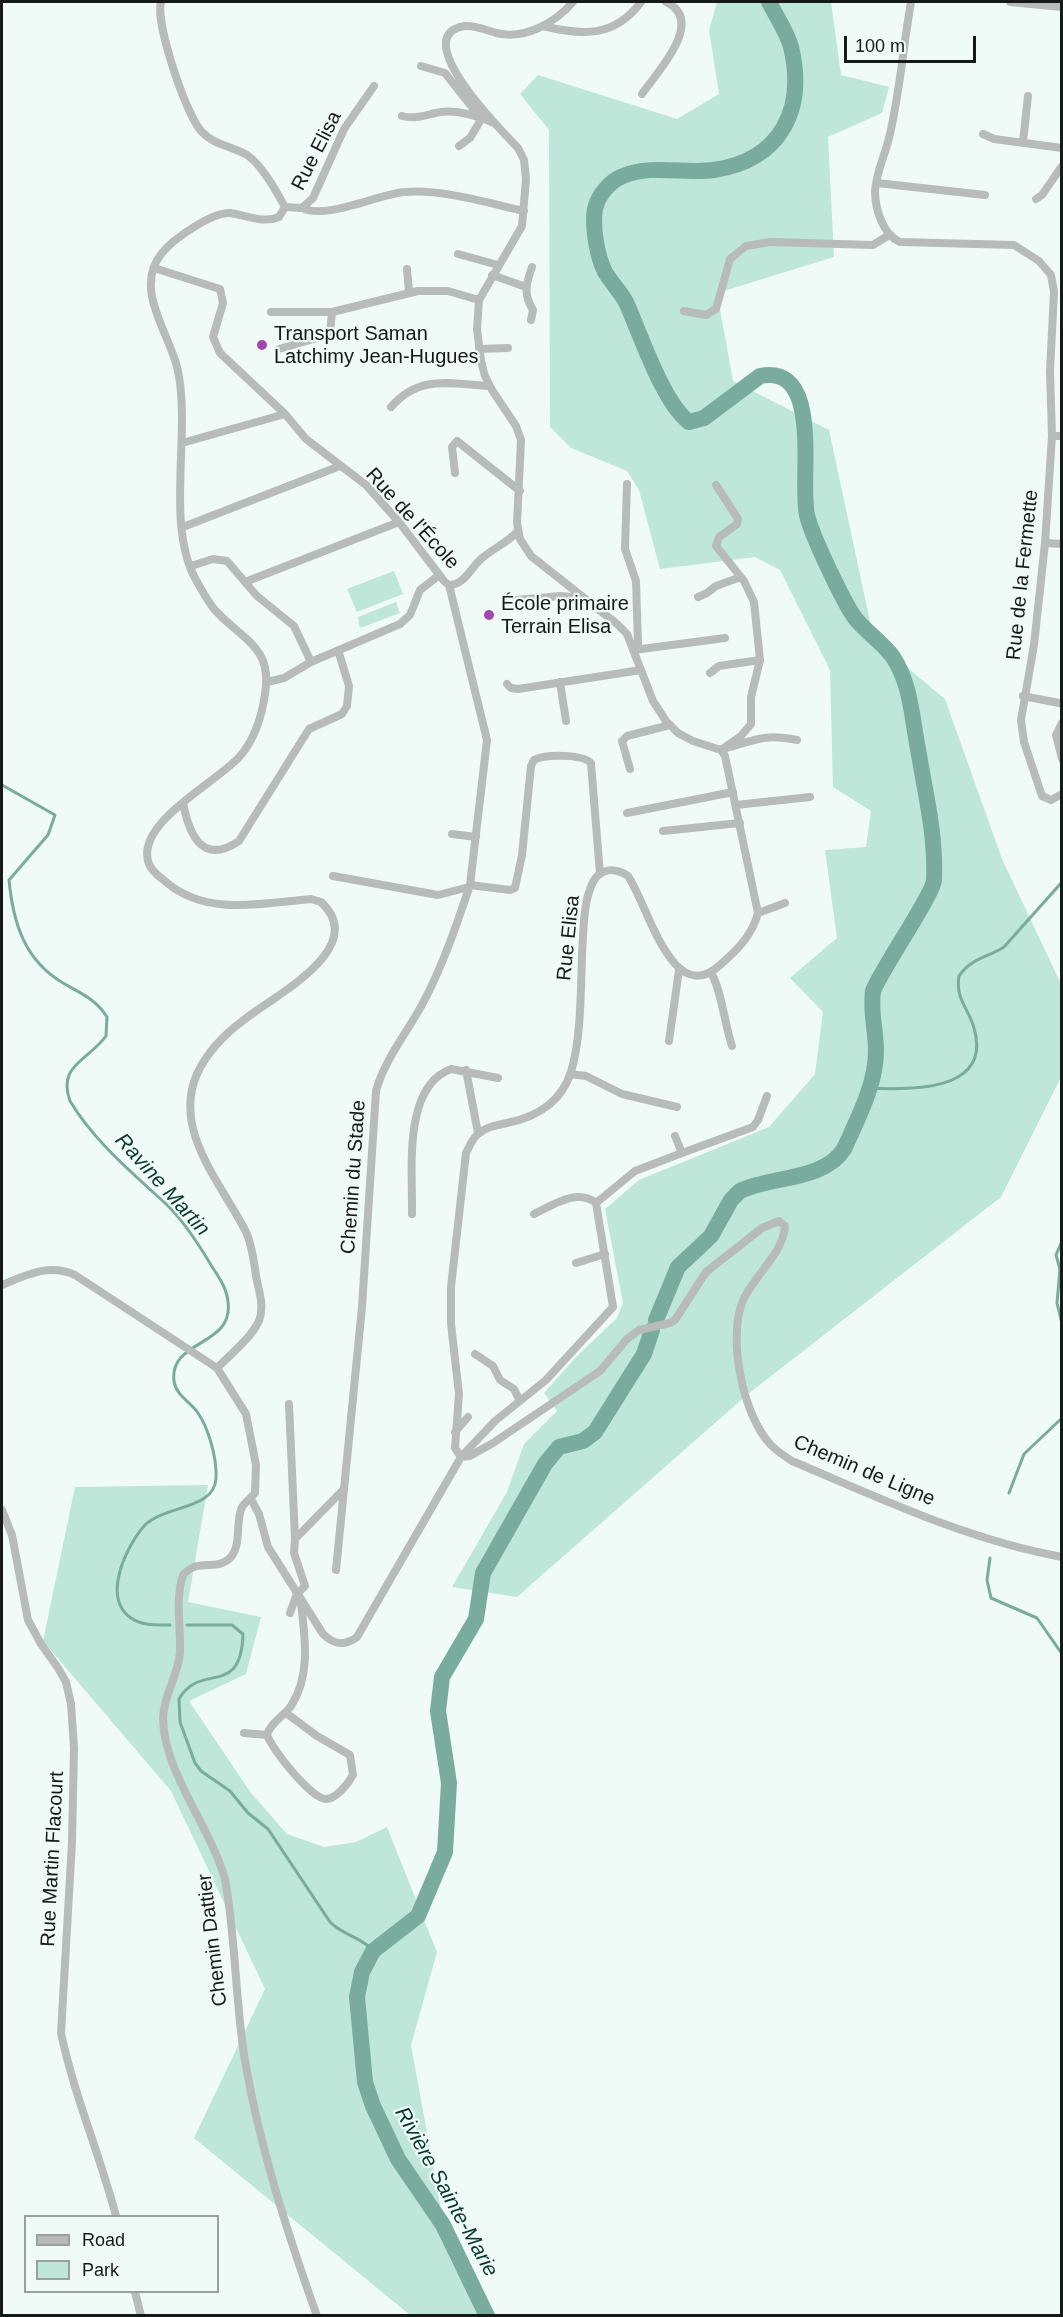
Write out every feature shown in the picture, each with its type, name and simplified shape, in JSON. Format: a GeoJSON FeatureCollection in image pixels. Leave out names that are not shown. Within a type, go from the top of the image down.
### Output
{"type":"FeatureCollection","features":[{"type":"Feature","properties":{"kind":"street"},"geometry":{"type":"LineString","coordinates":[[161,2],[159,17],[163,35],[194,121],[208,138],[252,159],[285,207],[279,217],[268,220],[228,213],[209,218],[168,247],[154,268],[152,282],[155,310],[168,338],[178,372],[183,409],[183,527],[191,566],[212,607],[261,653],[266,668],[267,682],[256,730],[243,753],[167,817],[151,838],[147,858],[150,867],[172,887],[191,897],[218,905],[311,899],[321,902],[334,920],[335,933],[330,948],[309,973],[243,1020],[213,1049],[197,1074],[190,1107],[192,1124],[208,1168],[248,1235],[261,1301],[260,1316],[254,1328],[217,1368]]}},
{"type":"Feature","properties":{"kind":"street"},"geometry":{"type":"LineString","coordinates":[[573,2],[564,12],[543,26],[512,35],[470,26],[462,27],[455,29],[448,39],[447,54],[454,73],[518,148],[524,160],[526,179],[524,211],[518,234],[479,300],[479,349],[489,386],[519,433],[522,459],[518,531],[523,547],[531,556],[617,624],[634,650],[653,701],[670,725],[693,741],[721,750],[758,737],[778,736],[797,740]]}},
{"type":"Feature","properties":{"kind":"street"},"geometry":{"type":"LineString","coordinates":[[543,26],[576,33],[604,29],[623,22],[641,2]]}},
{"type":"Feature","properties":{"kind":"street"},"geometry":{"type":"LineString","coordinates":[[642,94],[673,49],[682,30],[676,6],[666,2]]}},
{"type":"Feature","properties":{"kind":"street"},"geometry":{"type":"LineString","coordinates":[[684,311],[706,315],[716,309],[730,259],[746,246],[770,242],[873,245],[889,235],[877,208],[876,183],[890,137],[911,2]]}},
{"type":"Feature","properties":{"kind":"street"},"geometry":{"type":"LineString","coordinates":[[1012,2],[1047,3],[1062,7]]}},
{"type":"Feature","properties":{"kind":"street"},"geometry":{"type":"LineString","coordinates":[[421,66],[445,74],[481,117]]}},
{"type":"Feature","properties":{"kind":"street","name":"Rue Elisa"},"geometry":{"type":"LineString","coordinates":[[285,207],[302,208],[313,198],[344,129],[371,89],[361,86]]}},
{"type":"Feature","properties":{"kind":"street"},"geometry":{"type":"LineString","coordinates":[[1023,142],[1028,96]]}},
{"type":"Feature","properties":{"kind":"street"},"geometry":{"type":"LineString","coordinates":[[402,116],[415,118],[444,112],[481,117],[496,123]]}},
{"type":"Feature","properties":{"kind":"street"},"geometry":{"type":"LineString","coordinates":[[459,146],[470,138],[481,117]]}},
{"type":"Feature","properties":{"kind":"street"},"geometry":{"type":"LineString","coordinates":[[983,134],[994,139],[1062,148]]}},
{"type":"Feature","properties":{"kind":"street"},"geometry":{"type":"LineString","coordinates":[[1036,199],[1042,195],[1062,166]]}},
{"type":"Feature","properties":{"kind":"street"},"geometry":{"type":"LineString","coordinates":[[876,183],[985,195]]}},
{"type":"Feature","properties":{"kind":"street"},"geometry":{"type":"LineString","coordinates":[[302,208],[319,212],[407,192],[470,199],[524,211]]}},
{"type":"Feature","properties":{"kind":"street","name":"Rue de la Fermette"},"geometry":{"type":"LineString","coordinates":[[889,235],[894,240],[907,243],[1004,244],[1022,248],[1039,261],[1051,275],[1054,292],[1051,331],[1052,436],[1046,543],[1034,645],[1023,696],[1021,720],[1024,742],[1042,795],[1051,800],[1062,794]]}},
{"type":"Feature","properties":{"kind":"street"},"geometry":{"type":"LineString","coordinates":[[458,254],[498,265]]}},
{"type":"Feature","properties":{"kind":"street"},"geometry":{"type":"LineString","coordinates":[[531,320],[533,310],[527,302],[526,287],[532,267]]}},
{"type":"Feature","properties":{"kind":"street","name":"Rue de l'École"},"geometry":{"type":"LineString","coordinates":[[154,268],[220,289],[223,303],[213,338],[217,348],[285,414],[306,439],[366,485],[399,522],[438,576],[449,585],[460,583],[484,556],[509,541],[518,531]]}},
{"type":"Feature","properties":{"kind":"street"},"geometry":{"type":"LineString","coordinates":[[407,269],[409,292]]}},
{"type":"Feature","properties":{"kind":"street"},"geometry":{"type":"LineString","coordinates":[[492,275],[526,287]]}},
{"type":"Feature","properties":{"kind":"street"},"geometry":{"type":"LineString","coordinates":[[272,312],[332,312],[409,292],[448,291],[479,300]]}},
{"type":"Feature","properties":{"kind":"street"},"geometry":{"type":"LineString","coordinates":[[279,350],[330,332],[332,312]]}},
{"type":"Feature","properties":{"kind":"street"},"geometry":{"type":"LineString","coordinates":[[1051,331],[1062,333]]}},
{"type":"Feature","properties":{"kind":"street"},"geometry":{"type":"LineString","coordinates":[[479,349],[508,348]]}},
{"type":"Feature","properties":{"kind":"street"},"geometry":{"type":"LineString","coordinates":[[391,407],[410,389],[423,384],[489,386]]}},
{"type":"Feature","properties":{"kind":"street"},"geometry":{"type":"LineString","coordinates":[[182,442],[285,414]]}},
{"type":"Feature","properties":{"kind":"street"},"geometry":{"type":"LineString","coordinates":[[1052,436],[1062,436]]}},
{"type":"Feature","properties":{"kind":"street"},"geometry":{"type":"LineString","coordinates":[[455,473],[452,447],[457,441],[520,491]]}},
{"type":"Feature","properties":{"kind":"street"},"geometry":{"type":"LineString","coordinates":[[183,527],[340,466]]}},
{"type":"Feature","properties":{"kind":"street"},"geometry":{"type":"LineString","coordinates":[[627,484],[625,549],[637,589],[638,644],[634,650]]}},
{"type":"Feature","properties":{"kind":"street"},"geometry":{"type":"LineString","coordinates":[[717,485],[738,519],[737,524],[719,537],[716,546],[741,577],[754,602],[760,660],[751,697],[751,724],[741,736],[721,750]]}},
{"type":"Feature","properties":{"kind":"street"},"geometry":{"type":"LineString","coordinates":[[245,582],[399,522]]}},
{"type":"Feature","properties":{"kind":"street"},"geometry":{"type":"LineString","coordinates":[[1046,543],[1062,544]]}},
{"type":"Feature","properties":{"kind":"street"},"geometry":{"type":"LineString","coordinates":[[191,566],[213,559],[223,559],[294,626],[311,662]]}},
{"type":"Feature","properties":{"kind":"street"},"geometry":{"type":"LineString","coordinates":[[267,682],[284,678],[311,662],[406,620],[417,595],[438,576]]}},
{"type":"Feature","properties":{"kind":"street"},"geometry":{"type":"LineString","coordinates":[[698,597],[716,585],[741,577]]}},
{"type":"Feature","properties":{"kind":"street","name":"Chemin du Stade"},"geometry":{"type":"LineString","coordinates":[[336,1570],[362,1307],[376,1091],[385,1067],[424,1001],[470,886],[487,754],[486,732],[449,585]]}},
{"type":"Feature","properties":{"kind":"street"},"geometry":{"type":"LineString","coordinates":[[516,600],[560,596],[586,599]]}},
{"type":"Feature","properties":{"kind":"street"},"geometry":{"type":"LineString","coordinates":[[634,650],[725,638]]}},
{"type":"Feature","properties":{"kind":"street"},"geometry":{"type":"LineString","coordinates":[[183,803],[187,826],[192,837],[203,846],[212,850],[222,849],[239,841],[309,729],[342,714],[347,706],[349,687],[338,650]]}},
{"type":"Feature","properties":{"kind":"street"},"geometry":{"type":"LineString","coordinates":[[710,673],[719,666],[760,660]]}},
{"type":"Feature","properties":{"kind":"street"},"geometry":{"type":"LineString","coordinates":[[507,684],[511,688],[518,689],[640,670]]}},
{"type":"Feature","properties":{"kind":"street"},"geometry":{"type":"LineString","coordinates":[[560,682],[566,721]]}},
{"type":"Feature","properties":{"kind":"street"},"geometry":{"type":"LineString","coordinates":[[1023,696],[1059,703]]}},
{"type":"Feature","properties":{"kind":"street"},"geometry":{"type":"LineString","coordinates":[[1062,723],[1056,735],[1062,759]]}},
{"type":"Feature","properties":{"kind":"street"},"geometry":{"type":"LineString","coordinates":[[630,769],[622,741],[627,736],[670,725]]}},
{"type":"Feature","properties":{"kind":"street"},"geometry":{"type":"LineString","coordinates":[[669,1041],[679,970],[694,977],[711,974],[741,945],[755,925],[758,914],[729,767],[721,750]]}},
{"type":"Feature","properties":{"kind":"street"},"geometry":{"type":"LineString","coordinates":[[333,876],[438,895],[470,886],[510,890],[515,888],[522,855],[531,766],[534,760],[542,757],[584,758],[591,763],[600,874]]}},
{"type":"Feature","properties":{"kind":"street"},"geometry":{"type":"LineString","coordinates":[[627,813],[733,792]]}},
{"type":"Feature","properties":{"kind":"street"},"geometry":{"type":"LineString","coordinates":[[736,805],[810,797]]}},
{"type":"Feature","properties":{"kind":"street"},"geometry":{"type":"LineString","coordinates":[[663,831],[740,823]]}},
{"type":"Feature","properties":{"kind":"street"},"geometry":{"type":"LineString","coordinates":[[452,834],[476,837]]}},
{"type":"Feature","properties":{"kind":"street","name":"Rue Elisa"},"geometry":{"type":"LineString","coordinates":[[478,1133],[536,1115],[557,1096],[570,1074],[576,1044],[585,911],[593,882],[600,874],[609,870],[620,871],[628,876],[665,950],[679,970]]}},
{"type":"Feature","properties":{"kind":"street"},"geometry":{"type":"LineString","coordinates":[[758,914],[785,903]]}},
{"type":"Feature","properties":{"kind":"street"},"geometry":{"type":"LineString","coordinates":[[711,974],[717,986],[724,1022],[732,1046]]}},
{"type":"Feature","properties":{"kind":"street"},"geometry":{"type":"LineString","coordinates":[[412,1214],[415,1114],[435,1080],[451,1069],[466,1070],[498,1078]]}},
{"type":"Feature","properties":{"kind":"street"},"geometry":{"type":"LineString","coordinates":[[461,1456],[455,1448],[459,1394],[451,1324],[451,1287],[462,1170],[466,1153],[478,1133],[466,1070]]}},
{"type":"Feature","properties":{"kind":"street"},"geometry":{"type":"LineString","coordinates":[[570,1074],[586,1076],[622,1094],[677,1107]]}},
{"type":"Feature","properties":{"kind":"street"},"geometry":{"type":"LineString","coordinates":[[596,1203],[635,1171],[753,1127],[767,1096]]}},
{"type":"Feature","properties":{"kind":"street"},"geometry":{"type":"LineString","coordinates":[[675,1136],[682,1153]]}},
{"type":"Feature","properties":{"kind":"street"},"geometry":{"type":"LineString","coordinates":[[454,1176],[462,1170]]}},
{"type":"Feature","properties":{"kind":"street"},"geometry":{"type":"LineString","coordinates":[[534,1214],[570,1197],[582,1196],[596,1203]]}},
{"type":"Feature","properties":{"kind":"street"},"geometry":{"type":"LineString","coordinates":[[2,1285],[43,1270],[65,1270],[181,1342],[205,1363],[217,1368],[246,1414],[253,1438],[256,1486],[251,1499],[259,1514],[268,1547],[329,1641],[342,1644],[357,1637],[461,1456],[495,1421],[546,1380],[613,1307],[596,1203]]}},
{"type":"Feature","properties":{"kind":"street","name":"Chemin de Ligne"},"geometry":{"type":"LineString","coordinates":[[461,1456],[470,1456],[493,1443],[600,1371],[627,1340],[639,1330],[675,1320],[706,1272],[762,1228],[779,1221],[785,1227],[782,1239],[742,1303],[736,1327],[737,1356],[746,1396],[756,1422],[769,1443],[792,1461],[963,1531],[1002,1544],[1062,1557]]}},
{"type":"Feature","properties":{"kind":"street"},"geometry":{"type":"LineString","coordinates":[[576,1263],[605,1254]]}},
{"type":"Feature","properties":{"kind":"street"},"geometry":{"type":"LineString","coordinates":[[475,1354],[493,1366],[500,1380],[514,1389],[520,1401]]}},
{"type":"Feature","properties":{"kind":"street"},"geometry":{"type":"LineString","coordinates":[[289,1404],[294,1553],[305,1586],[290,1613]]}},
{"type":"Feature","properties":{"kind":"street"},"geometry":{"type":"LineString","coordinates":[[455,1432],[468,1417]]}},
{"type":"Feature","properties":{"kind":"street"},"geometry":{"type":"LineString","coordinates":[[295,1539],[343,1490]]}},
{"type":"Feature","properties":{"kind":"street","name":"Chemin Dattier"},"geometry":{"type":"LineString","coordinates":[[251,1499],[242,1508],[234,1549],[229,1559],[215,1565],[196,1564],[183,1575],[179,1657],[164,1707],[163,1722],[174,1764],[220,1861],[225,1879],[239,2017],[252,2095],[288,2235],[317,2316]]}},
{"type":"Feature","properties":{"kind":"street","name":"Rue Martin Flacourt"},"geometry":{"type":"LineString","coordinates":[[2,1510],[12,1535],[28,1620],[40,1644],[66,1683],[71,1704],[74,1748],[72,1842],[62,1988],[62,2033],[115,2215]]}},
{"type":"Feature","properties":{"kind":"street"},"geometry":{"type":"LineString","coordinates":[[267,1735],[270,1728],[286,1713],[300,1687],[305,1668],[306,1642],[299,1597]]}},
{"type":"Feature","properties":{"kind":"street"},"geometry":{"type":"LineString","coordinates":[[267,1735],[291,1770],[317,1796],[329,1798],[350,1781],[354,1769],[350,1755],[317,1736],[286,1713]]}},
{"type":"Feature","properties":{"kind":"street"},"geometry":{"type":"LineString","coordinates":[[244,1733],[267,1735]]}},
{"type":"Feature","properties":{"kind":"street"},"geometry":{"type":"LineString","coordinates":[[135,2293],[141,2316]]}},
{"type":"Feature","properties":{"kind":"green space"},"geometry":{"type":"Polygon","coordinates":[[[717,2],[831,2],[841,75],[889,87],[882,113],[828,137],[834,257],[717,293],[733,381],[829,430],[874,640],[945,699],[1002,859],[1061,984],[1061,1077],[1001,1197],[748,1394],[517,1597],[452,1587],[507,1492],[524,1444],[557,1411],[544,1393],[576,1357],[617,1318],[623,1303],[605,1209],[639,1180],[769,1127],[815,1074],[823,1012],[790,978],[837,938],[825,850],[866,847],[871,811],[833,787],[830,670],[780,570],[755,557],[660,569],[639,490],[627,471],[571,448],[550,427],[549,130],[520,94],[538,75],[677,119],[719,94],[709,30],[717,2]]]}},
{"type":"Feature","properties":{"kind":"green space"},"geometry":{"type":"Polygon","coordinates":[[[394,571],[403,594],[357,612],[347,589],[394,571]]]}},
{"type":"Feature","properties":{"kind":"green space"},"geometry":{"type":"Polygon","coordinates":[[[396,602],[400,613],[360,628],[358,617],[396,602]]]}},
{"type":"Feature","properties":{"kind":"green space"},"geometry":{"type":"Polygon","coordinates":[[[208,1485],[188,1602],[261,1617],[246,1674],[189,1701],[251,1793],[287,1834],[324,1847],[356,1842],[387,1827],[437,1952],[411,2045],[450,2259],[484,2315],[410,2315],[194,2138],[265,1989],[171,1791],[43,1641],[75,1487],[208,1485]]]}},
{"type":"Feature","properties":{"kind":"waterway","name":"Rivière Sainte-Marie"},"geometry":{"type":"LineString","coordinates":[[656,1320],[678,1267],[711,1236],[731,1200],[740,1191],[824,1167],[844,1149],[865,1102],[873,1077],[876,1051],[873,991],[934,880],[929,814],[904,679],[893,657],[859,623],[850,610],[828,568],[810,524],[805,498],[804,428],[801,405],[793,387],[780,377],[760,376],[704,418],[689,422],[679,413],[661,384],[626,302],[605,272],[596,241],[595,209],[605,189],[618,178],[634,172],[703,171],[737,164],[756,155],[772,143],[783,128],[791,111],[795,91],[795,70],[789,41],[769,2]]}},
{"type":"Feature","properties":{"kind":"waterway","name":"Ravine Martin"},"geometry":{"type":"LineString","coordinates":[[2,785],[55,815],[48,835],[9,880],[14,911],[23,939],[39,963],[50,974],[93,1001],[107,1017],[106,1036],[71,1071],[67,1089],[70,1101],[102,1143],[172,1210],[196,1240],[224,1287],[227,1297],[227,1317],[221,1327],[212,1336],[190,1349],[175,1367],[175,1386],[198,1413],[209,1436],[216,1470],[213,1488],[198,1502],[164,1514],[145,1525],[131,1545],[120,1571],[118,1597],[122,1609],[135,1621],[145,1624],[170,1625]]}},
{"type":"Feature","properties":{"kind":"waterway"},"geometry":{"type":"LineString","coordinates":[[868,1088],[904,1089],[943,1083],[959,1076],[971,1065],[977,1049],[972,1021],[959,991],[959,976],[969,965],[1004,947],[1062,882]]}},
{"type":"Feature","properties":{"kind":"waterway"},"geometry":{"type":"LineString","coordinates":[[1062,1241],[1056,1255],[1060,1269],[1057,1303],[1062,1324]]}},
{"type":"Feature","properties":{"kind":"waterway","name":"Rivière Sainte-Marie"},"geometry":{"type":"LineString","coordinates":[[487,2316],[443,2225],[398,2159],[373,2106],[365,2082],[357,1997],[362,1972],[373,1951],[418,1916],[445,1852],[449,1783],[438,1711],[442,1677],[476,1619],[483,1573],[545,1464],[559,1447],[583,1441],[595,1432],[644,1354],[652,1330]]}},
{"type":"Feature","properties":{"kind":"waterway"},"geometry":{"type":"LineString","coordinates":[[1009,1493],[1024,1454],[1062,1418]]}},
{"type":"Feature","properties":{"kind":"waterway"},"geometry":{"type":"LineString","coordinates":[[990,1558],[987,1580],[991,1598],[1037,1618],[1062,1654]]}},
{"type":"Feature","properties":{"kind":"waterway","name":"Ravine Martin"},"geometry":{"type":"LineString","coordinates":[[187,1625],[232,1625],[243,1634],[241,1654],[235,1666],[228,1673],[198,1682],[188,1688],[179,1699],[180,1722],[195,1763],[201,1771],[230,1791],[248,1813],[268,1829],[330,1922],[363,1942],[373,1951]]}},
{"type":"Feature","properties":{"kind":"place","name":"Transport Saman Latchimy Jean-Hugues"},"geometry":{"type":"Point","coordinates":[262,345]}},
{"type":"Feature","properties":{"kind":"place","name":"École primaire Terrain Elisa"},"geometry":{"type":"Point","coordinates":[489,615]}}]}
